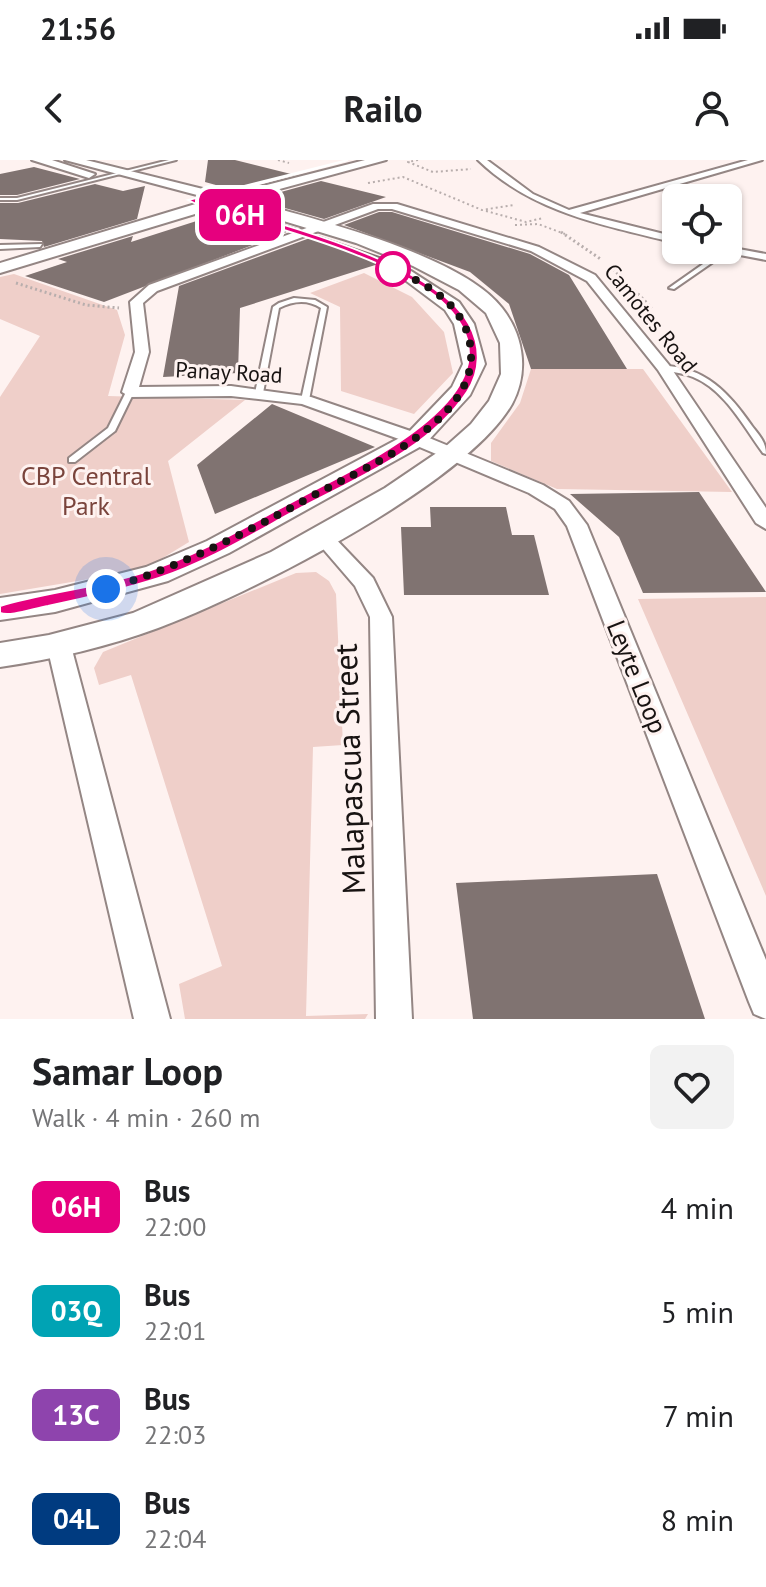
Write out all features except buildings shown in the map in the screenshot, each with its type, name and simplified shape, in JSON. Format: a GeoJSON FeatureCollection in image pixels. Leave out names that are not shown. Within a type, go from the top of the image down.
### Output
{"type":"FeatureCollection","features":[{"type":"Feature","properties":{"kind":"street"},"geometry":{"type":"LineString","coordinates":[[38,160],[197,203],[229,200]]}},
{"type":"Feature","properties":{"kind":"street"},"geometry":{"type":"LineString","coordinates":[[0,655],[59,646],[176,608],[239,583],[455,454],[504,399],[514,367],[511,346],[495,311],[465,285],[434,268],[310,230],[229,200],[71,160]]}},
{"type":"Feature","properties":{"kind":"street"},"geometry":{"type":"LineString","coordinates":[[3,274],[197,203],[229,200],[345,160]]}},
{"type":"Feature","properties":{"kind":"street"},"geometry":{"type":"LineString","coordinates":[[0,255],[165,208],[247,199],[380,160]]}},
{"type":"Feature","properties":{"kind":"street"},"geometry":{"type":"LineString","coordinates":[[482,160],[539,201],[568,213],[662,236]]}},
{"type":"Feature","properties":{"kind":"street"},"geometry":{"type":"LineString","coordinates":[[568,213],[758,160]]}},
{"type":"Feature","properties":{"kind":"street"},"geometry":{"type":"LineString","coordinates":[[178,187],[197,203]]}},
{"type":"Feature","properties":{"kind":"street"},"geometry":{"type":"LineString","coordinates":[[158,192],[169,201],[165,208]]}},
{"type":"Feature","properties":{"kind":"street"},"geometry":{"type":"LineString","coordinates":[[0,609],[68,598],[157,574],[218,547],[416,439],[462,390],[474,364],[464,324],[444,299],[411,276],[247,199]]}},
{"type":"Feature","properties":{"kind":"street","name":"Camotes Road"},"geometry":{"type":"LineString","coordinates":[[310,230],[377,206],[387,206],[535,249],[591,278],[664,368],[766,523]]}},
{"type":"Feature","properties":{"kind":"street"},"geometry":{"type":"LineString","coordinates":[[137,308],[141,294],[153,288],[310,230]]}},
{"type":"Feature","properties":{"kind":"street"},"geometry":{"type":"LineString","coordinates":[[742,253],[766,257]]}},
{"type":"Feature","properties":{"kind":"street","name":"Panay Road"},"geometry":{"type":"LineString","coordinates":[[137,308],[142,352],[130,392],[259,393],[305,400],[416,439]]}},
{"type":"Feature","properties":{"kind":"street","name":"Leyte Loop"},"geometry":{"type":"LineString","coordinates":[[416,439],[536,489],[562,505],[577,525],[766,1002]]}},
{"type":"Feature","properties":{"kind":"street","name":"Malapascua Street"},"geometry":{"type":"LineString","coordinates":[[322,536],[365,583],[381,617],[394,1019]]}},
{"type":"Feature","properties":{"kind":"street"},"geometry":{"type":"LineString","coordinates":[[59,646],[152,1019]]}},
{"type":"Feature","properties":{"kind":"lane"},"geometry":{"type":"LineString","coordinates":[[0,199],[17,199],[174,160]]}},
{"type":"Feature","properties":{"kind":"lane"},"geometry":{"type":"LineString","coordinates":[[0,247],[40,245]]}},
{"type":"Feature","properties":{"kind":"lane"},"geometry":{"type":"LineString","coordinates":[[672,288],[707,264]]}},
{"type":"Feature","properties":{"kind":"lane"},"geometry":{"type":"LineString","coordinates":[[259,393],[276,307],[291,300],[308,300],[324,307],[305,400]]}},
{"type":"Feature","properties":{"kind":"lane"},"geometry":{"type":"LineString","coordinates":[[664,368],[691,370],[710,378],[766,451]]}},
{"type":"Feature","properties":{"kind":"lane","name":"Panay Road"},"geometry":{"type":"LineString","coordinates":[[72,460],[112,429],[130,392]]}},
{"type":"Feature","properties":{"kind":"path"},"geometry":{"type":"LineString","coordinates":[[418,160],[408,162],[433,172],[492,167]]}},
{"type":"Feature","properties":{"kind":"path"},"geometry":{"type":"LineString","coordinates":[[368,183],[403,177],[482,210],[556,230]]}},
{"type":"Feature","properties":{"kind":"path"},"geometry":{"type":"LineString","coordinates":[[482,210],[539,201]]}},
{"type":"Feature","properties":{"kind":"path"},"geometry":{"type":"LineString","coordinates":[[526,222],[568,213]]}},
{"type":"Feature","properties":{"kind":"path"},"geometry":{"type":"LineString","coordinates":[[3,274],[86,305],[137,308]]}},
{"type":"Feature","properties":{"kind":"green space"},"geometry":{"type":"Polygon","coordinates":[[[364,273],[412,297],[444,332],[453,373],[414,414],[341,391],[340,307],[310,293],[364,273]]]}},
{"type":"Feature","properties":{"kind":"green space","name":"CBP Central Park"},"geometry":{"type":"Polygon","coordinates":[[[14,274],[117,310],[125,335],[108,396],[245,400],[168,461],[189,542],[143,570],[0,594],[0,397],[40,336],[0,319],[0,277],[14,274]]]}},
{"type":"Feature","properties":{"kind":"green space"},"geometry":{"type":"Polygon","coordinates":[[[531,369],[643,369],[732,492],[557,489],[491,461],[491,443],[520,403],[531,369]]]}},
{"type":"Feature","properties":{"kind":"green space"},"geometry":{"type":"Polygon","coordinates":[[[316,572],[329,581],[336,594],[343,745],[313,747],[306,1016],[368,1014],[365,1019],[185,1019],[179,984],[222,966],[131,675],[99,685],[94,668],[103,652],[296,573],[316,572]]]}},
{"type":"Feature","properties":{"kind":"green space"},"geometry":{"type":"Polygon","coordinates":[[[766,597],[766,896],[638,599],[766,597]]]}},
{"type":"Feature","properties":{"kind":"bus line","name":"06H"},"geometry":{"type":"LineString","coordinates":[[0,610],[106,589],[157,574],[218,547],[404,447],[433,425],[462,390],[474,364],[472,346],[464,324],[444,299],[411,276],[301,233],[191,200],[345,160]]}},
{"type":"Feature","properties":{"kind":"route"},"geometry":{"type":"LineString","coordinates":[[106,589],[157,574],[218,547],[404,447],[444,413],[462,390],[474,364],[472,346],[464,324],[452,306],[411,276],[385,266],[393,269]]}}]}
